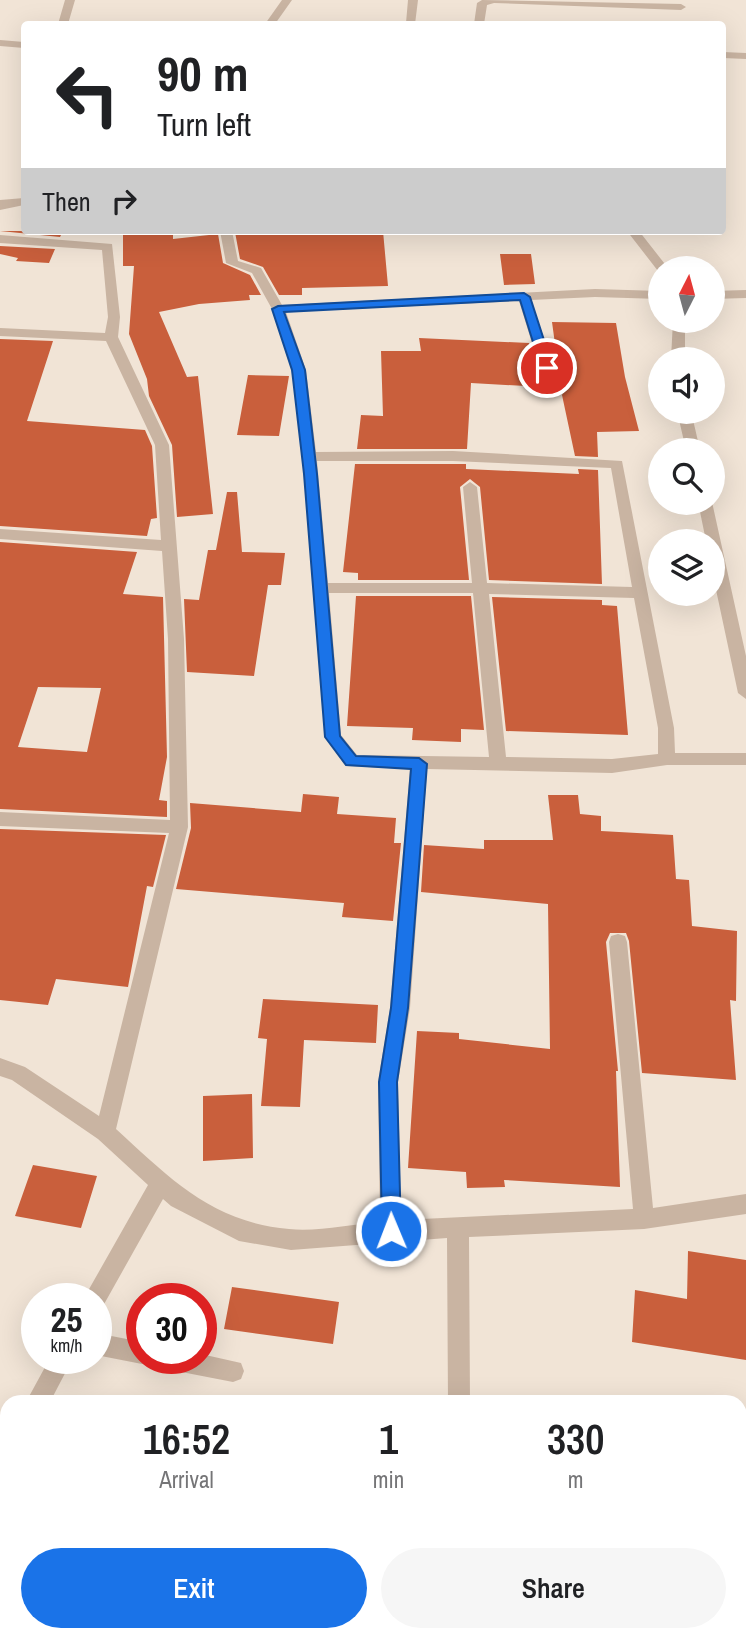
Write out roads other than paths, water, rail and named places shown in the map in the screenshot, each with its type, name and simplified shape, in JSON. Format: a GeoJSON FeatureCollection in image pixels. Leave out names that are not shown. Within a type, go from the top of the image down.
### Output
{"type":"FeatureCollection","features":[{"type":"Feature","properties":{"kind":"street"},"geometry":{"type":"LineString","coordinates":[[64,21],[70,0]]}},
{"type":"Feature","properties":{"kind":"street"},"geometry":{"type":"LineString","coordinates":[[272,21],[287,0]]}},
{"type":"Feature","properties":{"kind":"street"},"geometry":{"type":"LineString","coordinates":[[411,21],[413,0]]}},
{"type":"Feature","properties":{"kind":"street"},"geometry":{"type":"LineString","coordinates":[[479,21],[482,3],[494,0],[684,7]]}},
{"type":"Feature","properties":{"kind":"street"},"geometry":{"type":"LineString","coordinates":[[3,47],[21,45]]}},
{"type":"Feature","properties":{"kind":"street"},"geometry":{"type":"LineString","coordinates":[[726,55],[746,57]]}},
{"type":"Feature","properties":{"kind":"street"},"geometry":{"type":"LineString","coordinates":[[1,204],[21,202]]}},
{"type":"Feature","properties":{"kind":"street"},"geometry":{"type":"LineString","coordinates":[[227,235],[232,263],[257,271],[278,309],[299,370],[333,737],[352,761],[612,766],[667,759],[746,758]]}},
{"type":"Feature","properties":{"kind":"street"},"geometry":{"type":"LineString","coordinates":[[636,235],[653,256]]}},
{"type":"Feature","properties":{"kind":"street"},"geometry":{"type":"LineString","coordinates":[[0,239],[108,247],[114,317],[111,337],[162,445],[176,639],[179,827],[105,1132]]}},
{"type":"Feature","properties":{"kind":"street"},"geometry":{"type":"LineString","coordinates":[[278,309],[595,293],[648,295]]}},
{"type":"Feature","properties":{"kind":"street"},"geometry":{"type":"LineString","coordinates":[[725,295],[746,294]]}},
{"type":"Feature","properties":{"kind":"street"},"geometry":{"type":"LineString","coordinates":[[524,297],[554,391]]}},
{"type":"Feature","properties":{"kind":"street"},"geometry":{"type":"LineString","coordinates":[[0,332],[111,337]]}},
{"type":"Feature","properties":{"kind":"street"},"geometry":{"type":"LineString","coordinates":[[307,457],[453,456],[617,464],[666,728],[667,759]]}},
{"type":"Feature","properties":{"kind":"street"},"geometry":{"type":"LineString","coordinates":[[470,487],[498,763]]}},
{"type":"Feature","properties":{"kind":"street"},"geometry":{"type":"LineString","coordinates":[[708,515],[746,693]]}},
{"type":"Feature","properties":{"kind":"street"},"geometry":{"type":"LineString","coordinates":[[0,534],[169,546]]}},
{"type":"Feature","properties":{"kind":"street"},"geometry":{"type":"LineString","coordinates":[[321,588],[482,588],[642,593]]}},
{"type":"Feature","properties":{"kind":"street"},"geometry":{"type":"LineString","coordinates":[[391,1231],[388,1082],[400,1008],[419,764]]}},
{"type":"Feature","properties":{"kind":"street"},"geometry":{"type":"LineString","coordinates":[[0,819],[179,827]]}},
{"type":"Feature","properties":{"kind":"street"},"geometry":{"type":"LineString","coordinates":[[618,942],[644,1219]]}},
{"type":"Feature","properties":{"kind":"street"},"geometry":{"type":"LineString","coordinates":[[0,1067],[18,1073],[105,1132],[178,1199],[239,1231],[291,1240],[458,1227],[644,1219],[746,1204]]}},
{"type":"Feature","properties":{"kind":"street"},"geometry":{"type":"LineString","coordinates":[[103,1283],[160,1183]]}},
{"type":"Feature","properties":{"kind":"street"},"geometry":{"type":"LineString","coordinates":[[458,1227],[459,1395]]}},
{"type":"Feature","properties":{"kind":"street"},"geometry":{"type":"LineString","coordinates":[[217,1368],[233,1371]]}},
{"type":"Feature","properties":{"kind":"street"},"geometry":{"type":"LineString","coordinates":[[41,1395],[53,1374]]}}]}
